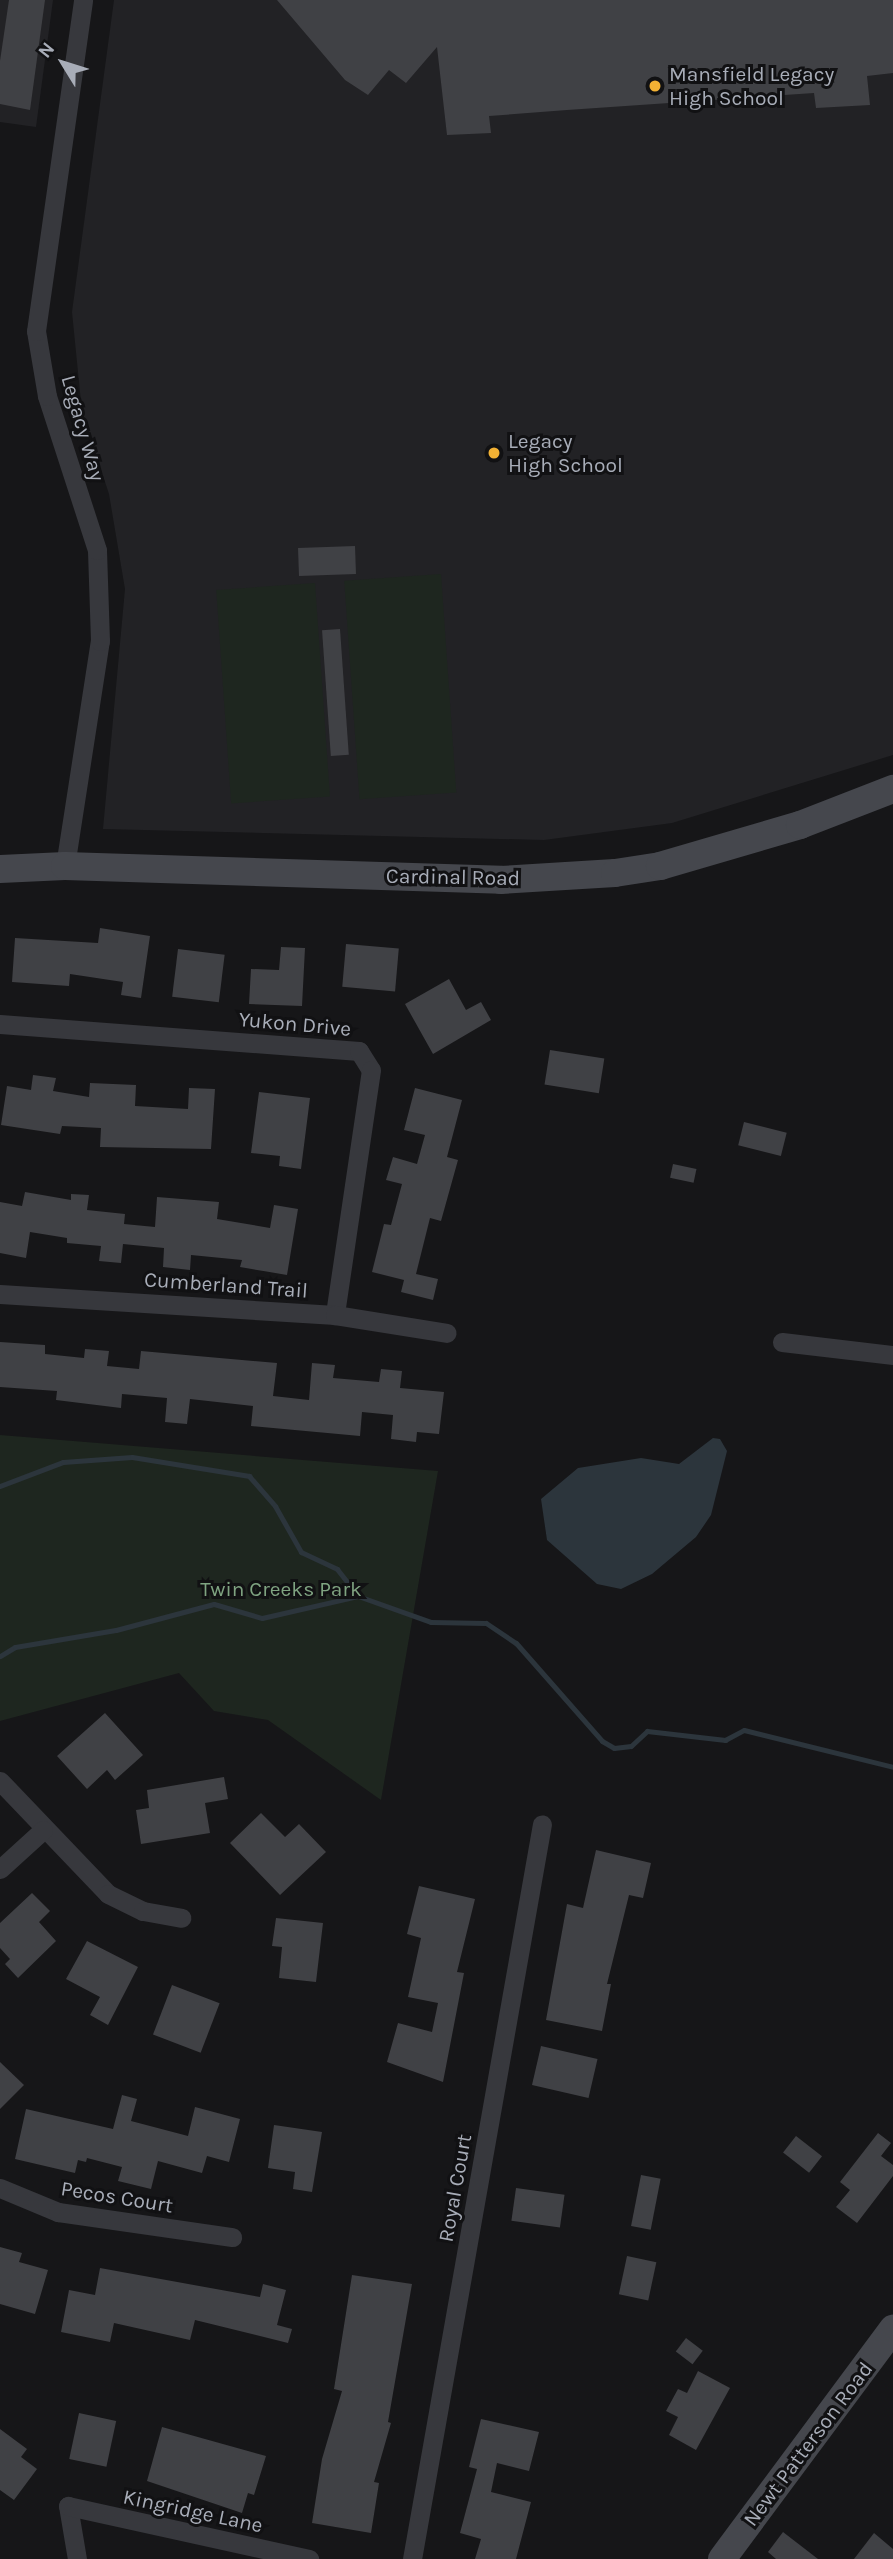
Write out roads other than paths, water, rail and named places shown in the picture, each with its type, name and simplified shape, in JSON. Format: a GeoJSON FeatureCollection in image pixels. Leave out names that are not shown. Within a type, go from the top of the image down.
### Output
{"type":"FeatureCollection","features":[{"type":"Feature","properties":{"kind":"street","name":"Legacy Way"},"geometry":{"type":"LineString","coordinates":[[65,866],[100,641],[97,551],[47,396],[36,331],[83,0]]}},
{"type":"Feature","properties":{"kind":"street","name":"Cardinal Road"},"geometry":{"type":"LineString","coordinates":[[0,869],[65,866],[501,880],[615,873],[660,866],[800,825],[893,789]]}},
{"type":"Feature","properties":{"kind":"street","name":"Yukon Drive"},"geometry":{"type":"LineString","coordinates":[[0,1024],[359,1051],[371,1070],[335,1315]]}},
{"type":"Feature","properties":{"kind":"street","name":"Cumberland Trail"},"geometry":{"type":"LineString","coordinates":[[0,1294],[335,1315],[447,1333]]}},
{"type":"Feature","properties":{"kind":"street"},"geometry":{"type":"LineString","coordinates":[[782,1342],[893,1355]]}},
{"type":"Feature","properties":{"kind":"street"},"geometry":{"type":"LineString","coordinates":[[0,1781],[94,1882],[124,1904],[181,1918]]}},
{"type":"Feature","properties":{"kind":"street","name":"Royal Court"},"geometry":{"type":"LineString","coordinates":[[412,2559],[542,1824]]}},
{"type":"Feature","properties":{"kind":"street"},"geometry":{"type":"LineString","coordinates":[[0,1869],[43,1830]]}},
{"type":"Feature","properties":{"kind":"street","name":"Pecos Court"},"geometry":{"type":"LineString","coordinates":[[0,2188],[58,2212],[232,2237]]}},
{"type":"Feature","properties":{"kind":"street","name":"Newt Patterson Road"},"geometry":{"type":"LineString","coordinates":[[722,2559],[893,2329]]}},
{"type":"Feature","properties":{"kind":"street","name":"Kingridge Lane"},"geometry":{"type":"LineString","coordinates":[[76,2559],[68,2506],[309,2559]]}},
{"type":"Feature","properties":{"kind":"waterway"},"geometry":{"type":"LineString","coordinates":[[0,1486],[63,1462],[132,1457],[249,1476],[275,1506],[301,1552],[337,1569],[358,1596],[431,1622],[486,1623],[516,1643],[602,1741],[614,1748],[631,1746],[647,1731],[725,1740],[744,1730],[893,1767]]}},
{"type":"Feature","properties":{"kind":"waterway"},"geometry":{"type":"LineString","coordinates":[[0,1656],[15,1647],[116,1630],[214,1604],[262,1618],[358,1596]]}},
{"type":"Feature","properties":{"kind":"place","name":"Mansfield Legacy High School"},"geometry":{"type":"Point","coordinates":[655,86]}},
{"type":"Feature","properties":{"kind":"place","name":"Legacy High School"},"geometry":{"type":"Point","coordinates":[494,453]}},
{"type":"Feature","properties":{"kind":"park label","name":"Twin Creeks Park"},"geometry":{"type":"Point","coordinates":[281,1589]}}]}
